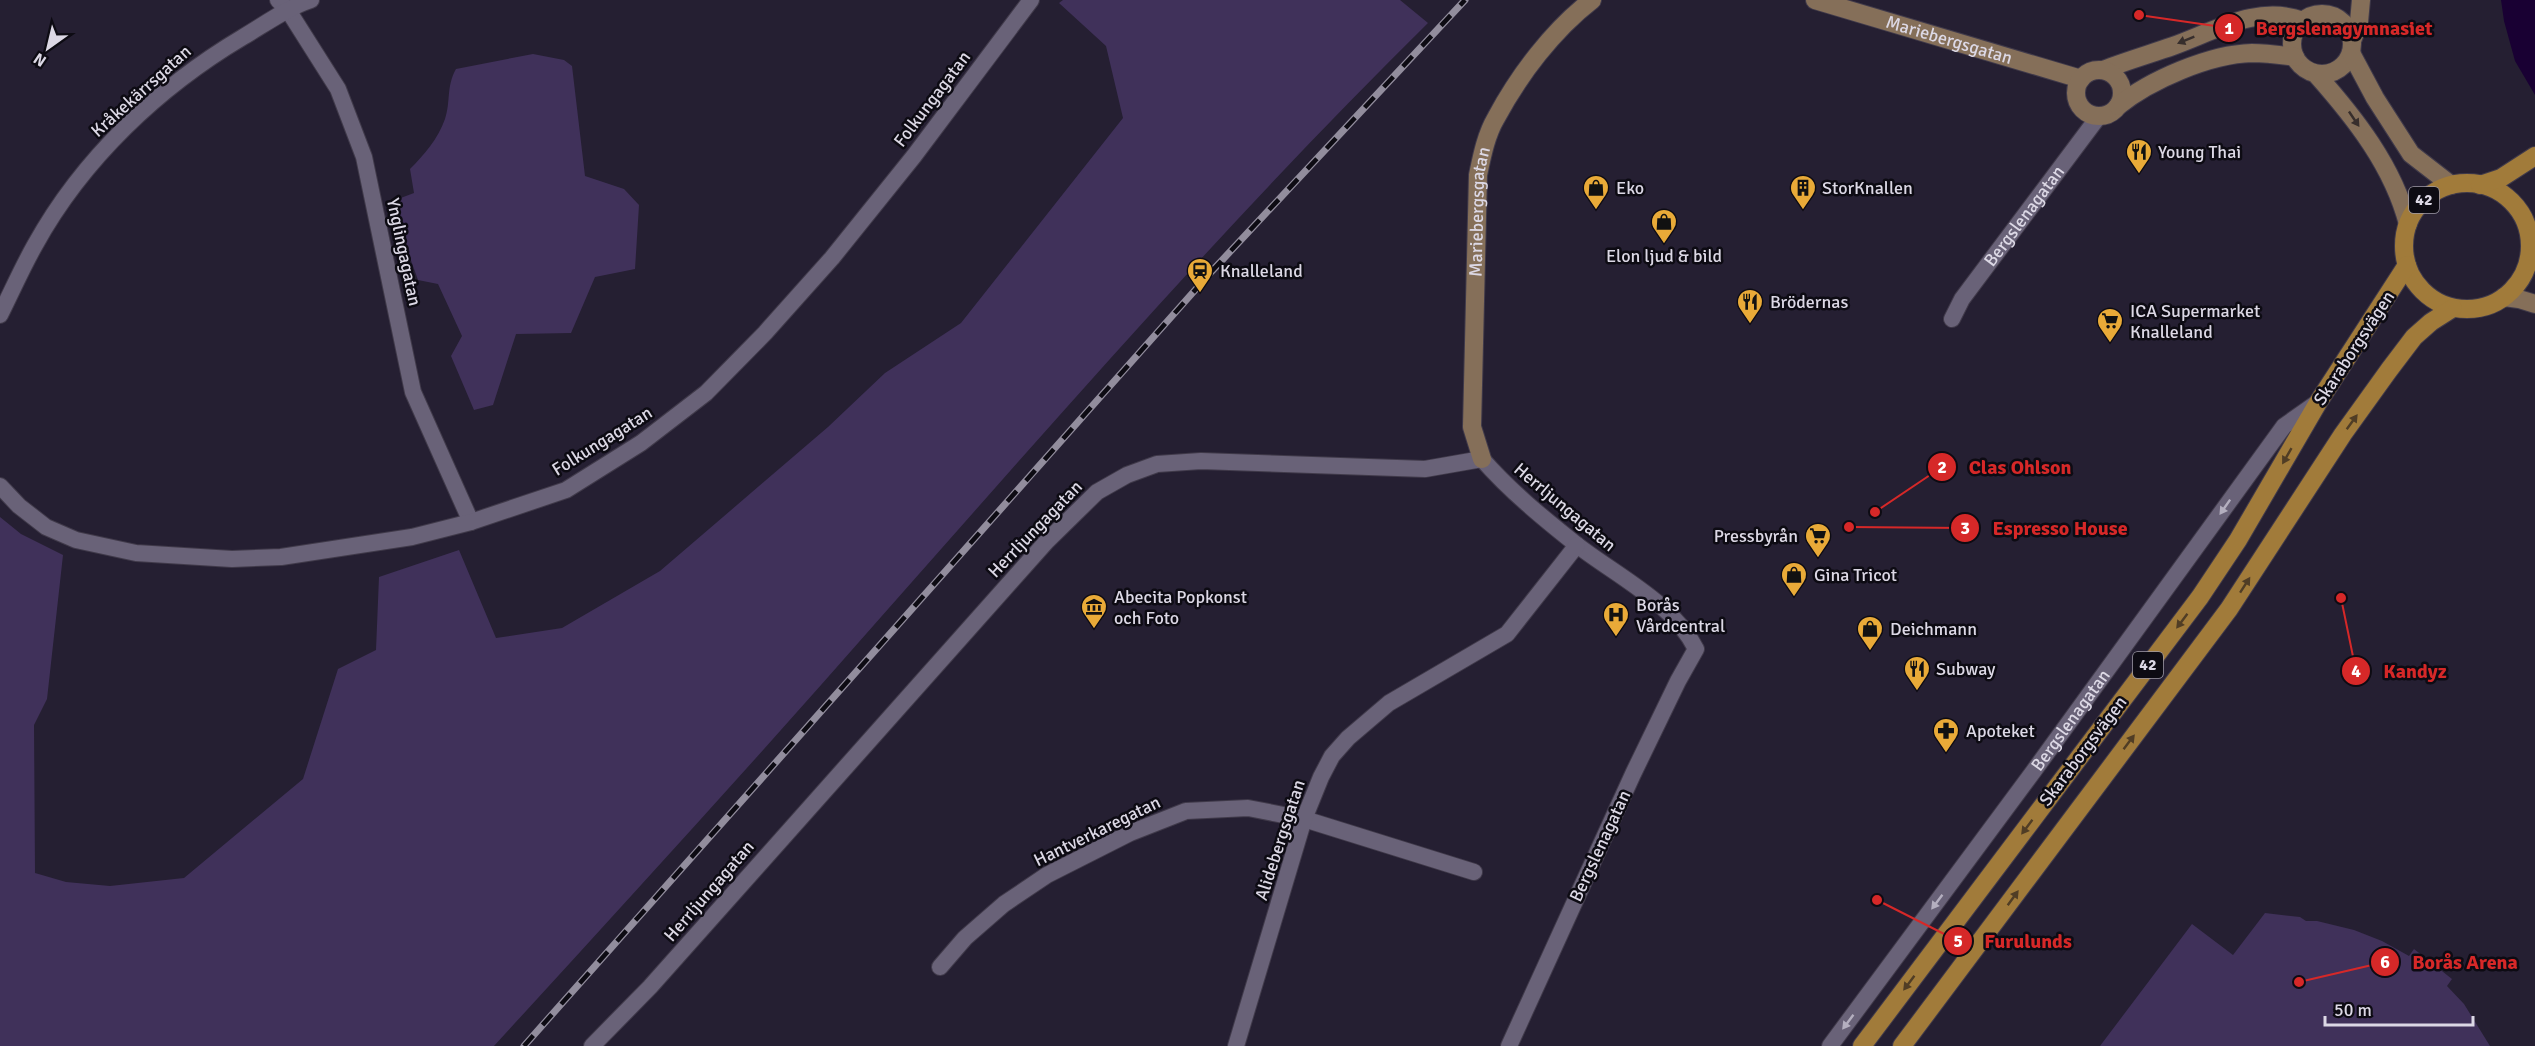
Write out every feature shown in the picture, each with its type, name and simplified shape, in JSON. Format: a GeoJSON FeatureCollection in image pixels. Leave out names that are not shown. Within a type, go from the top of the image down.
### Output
{"type":"FeatureCollection","features":[{"type":"Feature","properties":{"kind":"main road","name":"42"},"geometry":{"type":"LineString","coordinates":[[2480,185],[2501,178],[2534,157]]}},
{"type":"Feature","properties":{"kind":"main road","name":"42"},"geometry":{"type":"LineString","coordinates":[[2451,185],[2480,185],[2494,189],[2511,201],[2532,227],[2532,257],[2520,281],[2504,297],[2483,308],[2453,308],[2438,302],[2413,280],[2404,248],[2408,224],[2415,210],[2425,199],[2451,185]]}},
{"type":"Feature","properties":{"kind":"main road","name":"Skaraborgsvägen"},"geometry":{"type":"LineString","coordinates":[[1862,1046],[2200,597],[2238,540],[2319,401],[2407,264]]}},
{"type":"Feature","properties":{"kind":"main road","name":"Skaraborgsvägen"},"geometry":{"type":"LineString","coordinates":[[1902,1046],[2229,609],[2343,434],[2389,370],[2414,337],[2431,321],[2453,308]]}},
{"type":"Feature","properties":{"kind":"street","name":"Kråkekärrsgatan"},"geometry":{"type":"LineString","coordinates":[[0,315],[35,244],[77,182],[102,152],[142,112],[204,60],[283,5],[311,0]]}},
{"type":"Feature","properties":{"kind":"street","name":"Folkungagatan"},"geometry":{"type":"LineString","coordinates":[[0,486],[19,506],[46,527],[76,540],[136,553],[232,559],[281,557],[412,537],[471,522],[566,489],[641,443],[706,393],[765,333],[832,258],[914,156],[1031,0]]}},
{"type":"Feature","properties":{"kind":"street","name":"Mariebergsgatan"},"geometry":{"type":"LineString","coordinates":[[1482,459],[1472,427],[1478,176],[1482,154],[1495,120],[1534,60],[1568,21],[1592,0]]}},
{"type":"Feature","properties":{"kind":"street","name":"Mariebergsgatan"},"geometry":{"type":"LineString","coordinates":[[1815,0],[2081,79]]}},
{"type":"Feature","properties":{"kind":"street"},"geometry":{"type":"LineString","coordinates":[[2320,0],[2292,37],[2295,57],[2301,66],[2316,74],[2351,114],[2391,176],[2403,203],[2408,224]]}},
{"type":"Feature","properties":{"kind":"street"},"geometry":{"type":"LineString","coordinates":[[2316,74],[2338,70],[2343,66],[2352,47],[2359,22],[2361,0]]}},
{"type":"Feature","properties":{"kind":"street","name":"Ynglingagatan"},"geometry":{"type":"LineString","coordinates":[[283,5],[338,89],[364,157],[413,392],[471,522]]}},
{"type":"Feature","properties":{"kind":"street"},"geometry":{"type":"LineString","coordinates":[[2295,57],[2251,53],[2183,70],[2132,95],[2106,115],[2099,116],[2084,110],[2076,95],[2081,79],[2087,73],[2103,70],[2233,22],[2250,17],[2287,15],[2306,19],[2321,14],[2340,20],[2348,29],[2352,47],[2375,98],[2411,154],[2451,185]]}},
{"type":"Feature","properties":{"kind":"street"},"geometry":{"type":"LineString","coordinates":[[2103,70],[2121,84],[2122,92],[2118,106]]}},
{"type":"Feature","properties":{"kind":"street","name":"Bergslenagatan"},"geometry":{"type":"LineString","coordinates":[[1952,319],[1962,299],[2099,116]]}},
{"type":"Feature","properties":{"kind":"street"},"geometry":{"type":"LineString","coordinates":[[2504,297],[2535,304]]}},
{"type":"Feature","properties":{"kind":"street","name":"Bergslenagatan"},"geometry":{"type":"LineString","coordinates":[[1830,1046],[2033,772],[2284,426],[2319,401]]}},
{"type":"Feature","properties":{"kind":"street","name":"Herrljungagatan"},"geometry":{"type":"LineString","coordinates":[[592,1046],[650,987],[1047,541],[1097,492],[1127,475],[1157,464],[1201,461],[1425,469],[1482,459],[1507,487],[1577,545],[1655,602],[1687,631],[1696,649]]}},
{"type":"Feature","properties":{"kind":"street","name":"Alidebergsgatan"},"geometry":{"type":"LineString","coordinates":[[1236,1046],[1304,819],[1332,756],[1348,738],[1389,703],[1507,634],[1577,545]]}},
{"type":"Feature","properties":{"kind":"street","name":"Bergslenagatan"},"geometry":{"type":"LineString","coordinates":[[1509,1046],[1638,764],[1696,649]]}},
{"type":"Feature","properties":{"kind":"street","name":"Hantverkaregatan"},"geometry":{"type":"LineString","coordinates":[[940,967],[965,938],[1004,904],[1047,875],[1130,833],[1186,811],[1248,808],[1304,819],[1474,872]]}},
{"type":"Feature","properties":{"kind":"shaded area"},"geometry":{"type":"Polygon","coordinates":[[[1063,0],[1400,0],[1428,23],[1217,241],[737,779],[494,1046],[0,1046],[0,517],[21,534],[63,555],[47,699],[34,725],[35,873],[66,882],[110,886],[184,878],[303,779],[338,669],[376,650],[379,577],[459,550],[496,638],[562,628],[660,571],[828,427],[885,373],[961,323],[1123,118],[1106,46],[1059,3],[1063,0]]]}},
{"type":"Feature","properties":{"kind":"shaded area"},"geometry":{"type":"Polygon","coordinates":[[[2501,0],[2535,0],[2535,95],[2515,61],[2501,0]]]}},
{"type":"Feature","properties":{"kind":"shaded area"},"geometry":{"type":"Polygon","coordinates":[[[533,54],[564,60],[572,66],[585,176],[624,189],[639,205],[635,269],[595,277],[571,333],[516,334],[493,405],[474,410],[451,356],[462,336],[438,284],[418,280],[390,202],[414,193],[410,169],[439,133],[447,112],[451,82],[456,69],[533,54]]]}},
{"type":"Feature","properties":{"kind":"shaded area"},"geometry":{"type":"Polygon","coordinates":[[[2265,913],[2300,917],[2306,921],[2317,921],[2354,930],[2382,941],[2409,956],[2414,949],[2452,979],[2447,986],[2464,1004],[2490,1046],[2100,1046],[2192,924],[2233,955],[2265,913]]]}},
{"type":"Feature","properties":{"kind":"railway"},"geometry":{"type":"LineString","coordinates":[[524,1046],[1212,271],[1465,0]]}},
{"type":"Feature","properties":{"kind":"place","name":"Bergslenagymnasiet"},"geometry":{"type":"Point","coordinates":[2139,15]}},
{"type":"Feature","properties":{"kind":"place","name":"Young Thai"},"geometry":{"type":"Point","coordinates":[2139,175]}},
{"type":"Feature","properties":{"kind":"place","name":"Eko"},"geometry":{"type":"Point","coordinates":[1596,211]}},
{"type":"Feature","properties":{"kind":"place","name":"StorKnallen"},"geometry":{"type":"Point","coordinates":[1803,211]}},
{"type":"Feature","properties":{"kind":"place","name":"Elon ljud & bild"},"geometry":{"type":"Point","coordinates":[1664,245]}},
{"type":"Feature","properties":{"kind":"place","name":"Knalleland"},"geometry":{"type":"Point","coordinates":[1200,294]}},
{"type":"Feature","properties":{"kind":"place","name":"Brödernas"},"geometry":{"type":"Point","coordinates":[1750,325]}},
{"type":"Feature","properties":{"kind":"place","name":"ICA Supermarket Knalleland"},"geometry":{"type":"Point","coordinates":[2110,344]}},
{"type":"Feature","properties":{"kind":"place","name":"Clas Ohlson"},"geometry":{"type":"Point","coordinates":[1875,512]}},
{"type":"Feature","properties":{"kind":"place","name":"Espresso House"},"geometry":{"type":"Point","coordinates":[1849,527]}},
{"type":"Feature","properties":{"kind":"place","name":"Pressbyrån"},"geometry":{"type":"Point","coordinates":[1818,559]}},
{"type":"Feature","properties":{"kind":"place","name":"Gina Tricot"},"geometry":{"type":"Point","coordinates":[1794,598]}},
{"type":"Feature","properties":{"kind":"place","name":"Kandyz"},"geometry":{"type":"Point","coordinates":[2341,598]}},
{"type":"Feature","properties":{"kind":"place","name":"Abecita Popkonst och Foto"},"geometry":{"type":"Point","coordinates":[1094,630]}},
{"type":"Feature","properties":{"kind":"place","name":"Borås Vårdcentral"},"geometry":{"type":"Point","coordinates":[1616,638]}},
{"type":"Feature","properties":{"kind":"place","name":"Deichmann"},"geometry":{"type":"Point","coordinates":[1870,652]}},
{"type":"Feature","properties":{"kind":"place","name":"Subway"},"geometry":{"type":"Point","coordinates":[1917,692]}},
{"type":"Feature","properties":{"kind":"place","name":"Apoteket"},"geometry":{"type":"Point","coordinates":[1946,754]}},
{"type":"Feature","properties":{"kind":"place","name":"Furulunds"},"geometry":{"type":"Point","coordinates":[1877,900]}},
{"type":"Feature","properties":{"kind":"place","name":"Borås Arena"},"geometry":{"type":"Point","coordinates":[2299,982]}}]}
